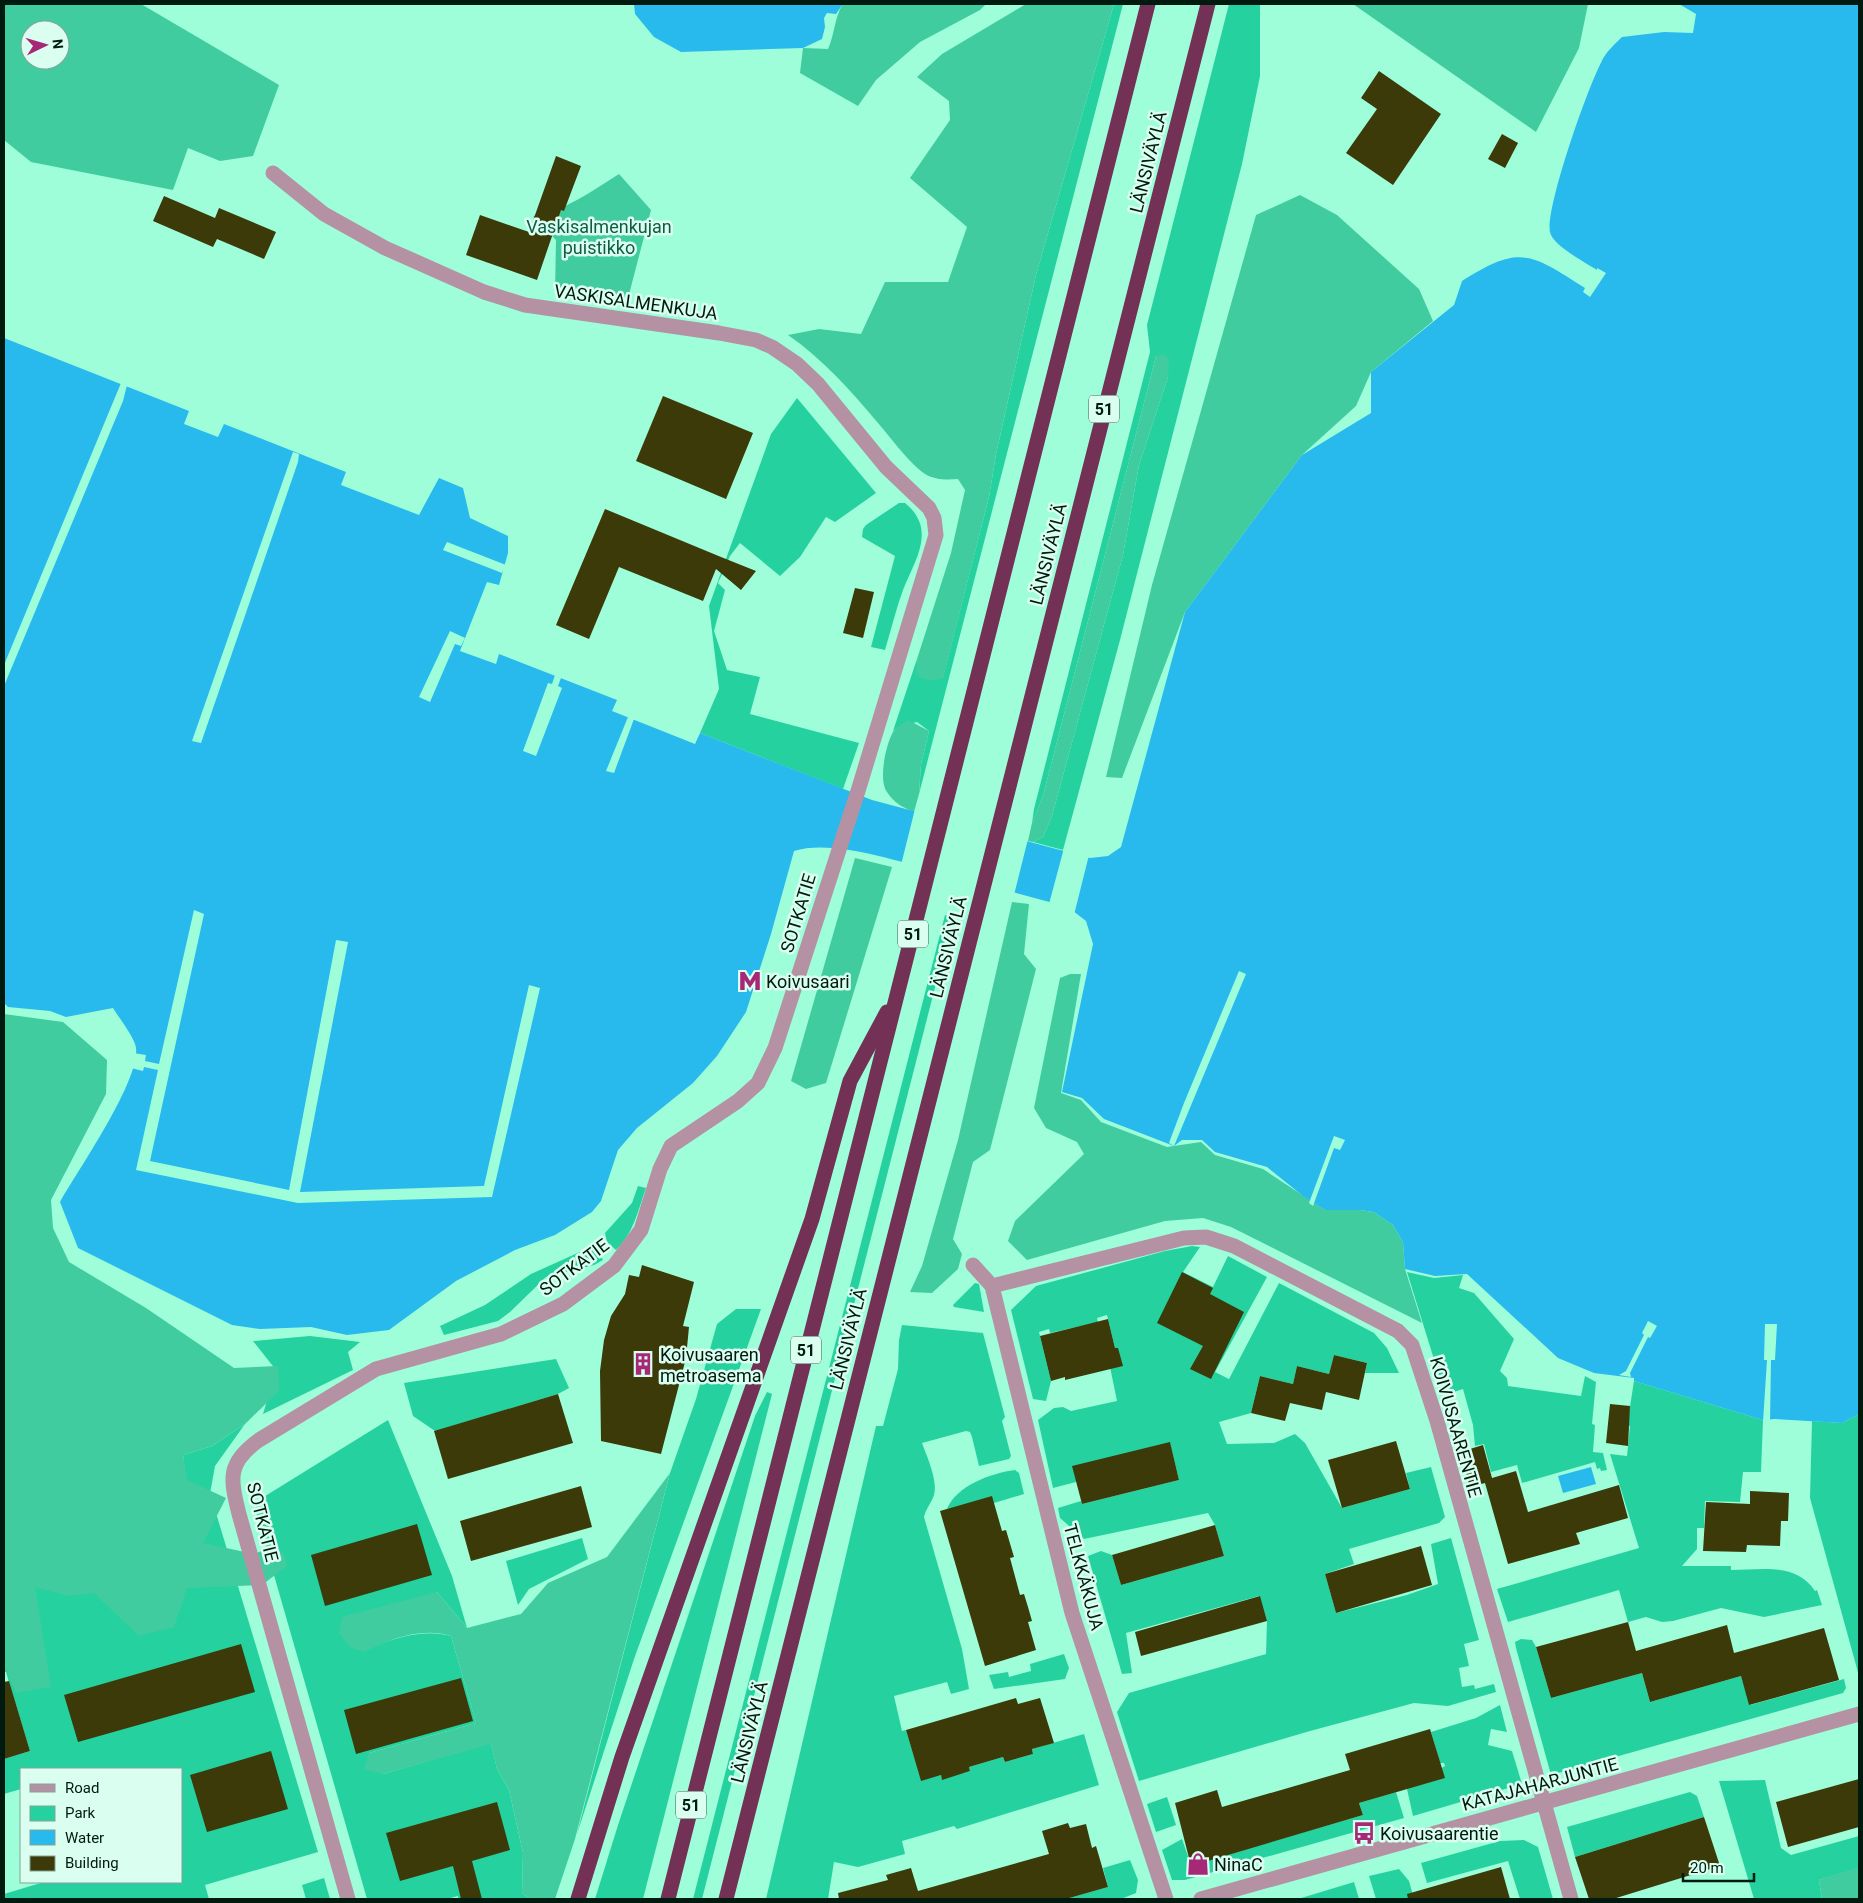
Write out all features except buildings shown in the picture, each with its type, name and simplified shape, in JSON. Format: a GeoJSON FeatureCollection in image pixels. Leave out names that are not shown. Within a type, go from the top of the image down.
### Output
{"type":"FeatureCollection","features":[{"type":"Feature","properties":{"kind":"highway","name":"LÄNSIVÄYLÄ"},"geometry":{"type":"LineString","coordinates":[[668,1899],[1148,4]]}},
{"type":"Feature","properties":{"kind":"highway","name":"LÄNSIVÄYLÄ"},"geometry":{"type":"LineString","coordinates":[[726,1899],[1000,815],[1208,4]]}},
{"type":"Feature","properties":{"kind":"highway"},"geometry":{"type":"LineString","coordinates":[[578,1899],[622,1757],[812,1219],[850,1081],[899,989]]}},
{"type":"Feature","properties":{"kind":"street","name":"VASKISALMENKUJA"},"geometry":{"type":"LineString","coordinates":[[273,173],[324,214],[385,248],[484,292],[525,305],[719,333],[756,340],[772,347],[798,364],[818,384],[886,467],[929,508],[934,518],[936,534]]}},
{"type":"Feature","properties":{"kind":"street","name":"SOTKATIE"},"geometry":{"type":"LineString","coordinates":[[348,1899],[237,1510],[232,1473],[236,1462],[248,1448],[259,1440],[376,1369],[501,1334],[563,1304],[617,1263],[641,1230],[660,1169],[671,1146],[738,1101],[758,1083],[775,1048],[858,792],[936,534]]}},
{"type":"Feature","properties":{"kind":"street","name":"KOIVUSAARENTIE"},"geometry":{"type":"LineString","coordinates":[[992,1286],[1140,1247],[1184,1238],[1206,1237],[1234,1246],[1398,1331],[1412,1345],[1423,1374],[1571,1899]]}},
{"type":"Feature","properties":{"kind":"street","name":"TELKKÄKUJA"},"geometry":{"type":"LineString","coordinates":[[973,1265],[992,1286],[1072,1613],[1166,1899]]}},
{"type":"Feature","properties":{"kind":"street","name":"KATAJAHARJUNTIE"},"geometry":{"type":"LineString","coordinates":[[1201,1899],[1859,1714]]}},
{"type":"Feature","properties":{"kind":"green space"},"geometry":{"type":"Polygon","coordinates":[[[4,4],[141,4],[279,85],[253,156],[220,161],[188,148],[173,190],[31,162],[4,140],[4,4]]]}},
{"type":"Feature","properties":{"kind":"green space"},"geometry":{"type":"Polygon","coordinates":[[[843,4],[986,4],[980,10],[920,42],[876,80],[858,106],[800,73],[803,48],[828,49],[843,4]]]}},
{"type":"Feature","properties":{"kind":"green space"},"geometry":{"type":"Polygon","coordinates":[[[1026,4],[1114,4],[1036,275],[996,454],[989,497],[943,678],[929,680],[916,674],[918,656],[951,553],[965,490],[958,479],[929,476],[919,469],[836,376],[788,335],[819,329],[861,334],[885,282],[948,282],[967,227],[910,178],[950,120],[949,101],[917,77],[942,54],[1026,4]]]}},
{"type":"Feature","properties":{"kind":"green space"},"geometry":{"type":"Polygon","coordinates":[[[1114,4],[1123,4],[919,794],[921,764],[929,731],[917,722],[898,727],[893,731],[918,656],[917,674],[943,677],[989,497],[996,454],[1036,275],[1114,4]]]}},
{"type":"Feature","properties":{"kind":"green space"},"geometry":{"type":"Polygon","coordinates":[[[1229,4],[1260,4],[1260,76],[1242,164],[1120,640],[1063,850],[1033,842],[1043,837],[1052,816],[1123,555],[1139,465],[1168,377],[1168,359],[1156,356],[1043,796],[1032,823],[1034,809],[1150,352],[1147,325],[1229,4]]]}},
{"type":"Feature","properties":{"kind":"green space"},"geometry":{"type":"Polygon","coordinates":[[[1353,4],[1588,4],[1579,48],[1536,132],[1353,4]]]}},
{"type":"Feature","properties":{"kind":"green space","name":"Vaskisalmenkujan puistikko"},"geometry":{"type":"Polygon","coordinates":[[[619,174],[651,210],[626,306],[555,292],[556,240],[533,216],[567,205],[619,174]]]}},
{"type":"Feature","properties":{"kind":"green space"},"geometry":{"type":"Polygon","coordinates":[[[1300,195],[1337,215],[1419,289],[1433,321],[1371,372],[1356,406],[1302,455],[1185,612],[1122,778],[1106,777],[1152,585],[1256,215],[1300,195]]]}},
{"type":"Feature","properties":{"kind":"green space"},"geometry":{"type":"Polygon","coordinates":[[[1163,354],[1169,359],[1168,377],[1139,465],[1123,555],[1052,816],[1043,837],[1033,842],[1028,841],[1032,823],[1043,796],[1156,356],[1163,354]]]}},
{"type":"Feature","properties":{"kind":"green space"},"geometry":{"type":"Polygon","coordinates":[[[797,398],[876,493],[835,522],[826,517],[800,557],[780,576],[740,543],[730,556],[718,583],[725,590],[714,631],[727,670],[760,677],[750,714],[859,743],[843,789],[700,733],[719,689],[709,606],[771,434],[797,398]]]}},
{"type":"Feature","properties":{"kind":"green space"},"geometry":{"type":"Polygon","coordinates":[[[899,503],[905,503],[915,513],[922,535],[917,557],[900,597],[885,650],[871,647],[895,556],[862,537],[863,529],[866,525],[899,503]]]}},
{"type":"Feature","properties":{"kind":"green space"},"geometry":{"type":"Polygon","coordinates":[[[908,720],[929,731],[921,764],[919,794],[914,812],[892,799],[884,786],[883,779],[884,762],[890,738],[896,728],[908,720]]]}},
{"type":"Feature","properties":{"kind":"green space"},"geometry":{"type":"Polygon","coordinates":[[[855,858],[892,867],[826,1083],[806,1089],[791,1081],[855,858]]]}},
{"type":"Feature","properties":{"kind":"green space"},"geometry":{"type":"Polygon","coordinates":[[[1012,902],[1029,904],[1024,954],[1036,969],[990,1150],[973,1162],[953,1239],[962,1254],[958,1269],[932,1293],[910,1292],[922,1266],[958,1140],[1012,902]]]}},
{"type":"Feature","properties":{"kind":"green space"},"geometry":{"type":"Polygon","coordinates":[[[945,915],[953,917],[702,1899],[693,1899],[945,915]]]}},
{"type":"Feature","properties":{"kind":"green space"},"geometry":{"type":"Polygon","coordinates":[[[1070,974],[1081,974],[1061,1093],[1081,1100],[1101,1122],[1167,1147],[1201,1142],[1215,1155],[1263,1169],[1325,1210],[1374,1212],[1393,1225],[1403,1242],[1405,1269],[1422,1323],[1231,1227],[1203,1218],[1165,1221],[1027,1260],[1008,1241],[1015,1221],[1084,1154],[1077,1142],[1046,1128],[1034,1108],[1060,978],[1070,974]]]}},
{"type":"Feature","properties":{"kind":"green space"},"geometry":{"type":"Polygon","coordinates":[[[4,1014],[63,1022],[107,1060],[106,1094],[51,1200],[53,1228],[69,1262],[146,1308],[234,1368],[278,1366],[279,1391],[245,1424],[212,1446],[183,1455],[187,1480],[226,1498],[203,1543],[254,1554],[274,1546],[284,1554],[287,1566],[262,1585],[187,1588],[174,1627],[139,1636],[94,1593],[68,1596],[35,1587],[51,1687],[16,1693],[4,1665],[4,1014]]]}},
{"type":"Feature","properties":{"kind":"green space"},"geometry":{"type":"Polygon","coordinates":[[[638,1186],[646,1188],[631,1229],[616,1250],[607,1242],[605,1233],[632,1203],[638,1186]]]}},
{"type":"Feature","properties":{"kind":"green space"},"geometry":{"type":"Polygon","coordinates":[[[1192,1246],[1200,1247],[1183,1272],[1213,1287],[1228,1256],[1267,1277],[1215,1372],[1229,1379],[1279,1283],[1374,1333],[1387,1348],[1399,1373],[1365,1373],[1367,1363],[1334,1355],[1329,1374],[1297,1366],[1293,1384],[1260,1376],[1251,1413],[1219,1422],[1227,1444],[1274,1443],[1295,1434],[1305,1443],[1342,1508],[1410,1489],[1406,1473],[1431,1467],[1445,1517],[1439,1523],[1349,1549],[1354,1564],[1325,1574],[1336,1613],[1407,1595],[1438,1584],[1431,1544],[1451,1538],[1479,1640],[1464,1644],[1469,1666],[1459,1668],[1462,1687],[1474,1685],[1475,1689],[1494,1684],[1496,1692],[1448,1706],[1414,1703],[1139,1781],[1117,1712],[1129,1693],[1266,1654],[1267,1621],[1259,1596],[1126,1633],[1132,1673],[1122,1674],[1088,1556],[1101,1551],[1112,1555],[1121,1585],[1224,1556],[1215,1525],[1208,1513],[1084,1539],[1060,1518],[1058,1508],[1081,1501],[1082,1504],[1179,1480],[1170,1443],[1076,1482],[1053,1488],[1038,1420],[1054,1408],[1063,1407],[1071,1411],[1117,1401],[1110,1367],[1119,1364],[1107,1315],[1097,1318],[1098,1322],[1050,1333],[1049,1329],[1039,1332],[1051,1381],[1046,1401],[1033,1399],[1011,1310],[1036,1286],[1165,1251],[1192,1246]]]}},
{"type":"Feature","properties":{"kind":"green space"},"geometry":{"type":"Polygon","coordinates":[[[591,1247],[596,1248],[603,1260],[594,1265],[546,1277],[498,1321],[444,1335],[440,1326],[485,1305],[531,1274],[591,1247]]]}},
{"type":"Feature","properties":{"kind":"green space"},"geometry":{"type":"Polygon","coordinates":[[[1407,1272],[1434,1278],[1463,1275],[1459,1288],[1474,1293],[1514,1339],[1500,1371],[1507,1378],[1508,1386],[1581,1396],[1585,1376],[1596,1382],[1592,1424],[1595,1425],[1593,1452],[1603,1453],[1607,1470],[1601,1471],[1600,1468],[1597,1469],[1595,1462],[1522,1483],[1517,1465],[1491,1472],[1484,1444],[1475,1446],[1473,1425],[1463,1389],[1445,1395],[1407,1272]]]}},
{"type":"Feature","properties":{"kind":"green space"},"geometry":{"type":"Polygon","coordinates":[[[975,1283],[979,1284],[984,1312],[954,1307],[953,1305],[975,1283]]]}},
{"type":"Feature","properties":{"kind":"green space"},"geometry":{"type":"Polygon","coordinates":[[[736,1309],[761,1309],[634,1659],[577,1834],[670,1473],[696,1399],[717,1324],[736,1309]]]}},
{"type":"Feature","properties":{"kind":"green space"},"geometry":{"type":"Polygon","coordinates":[[[902,1325],[983,1333],[1005,1417],[1002,1421],[1011,1456],[1009,1459],[979,1466],[972,1437],[970,1432],[966,1431],[922,1443],[935,1483],[934,1495],[924,1517],[962,1649],[969,1689],[951,1694],[947,1682],[894,1696],[902,1731],[906,1730],[921,1780],[941,1775],[942,1779],[970,1771],[969,1767],[1003,1757],[1005,1762],[1033,1754],[1032,1749],[1084,1734],[1099,1785],[957,1829],[954,1826],[902,1841],[905,1854],[858,1867],[834,1862],[828,1899],[766,1899],[876,1426],[883,1426],[898,1369],[899,1340],[902,1325]]]}},
{"type":"Feature","properties":{"kind":"green space"},"geometry":{"type":"Polygon","coordinates":[[[310,1336],[360,1342],[348,1352],[353,1370],[263,1414],[276,1370],[253,1341],[310,1336]]]}},
{"type":"Feature","properties":{"kind":"green space"},"geometry":{"type":"Polygon","coordinates":[[[556,1359],[569,1388],[558,1394],[435,1431],[413,1416],[404,1383],[556,1359]]]}},
{"type":"Feature","properties":{"kind":"green space"},"geometry":{"type":"Polygon","coordinates":[[[1634,1381],[1763,1420],[1761,1472],[1743,1472],[1740,1502],[1705,1501],[1704,1528],[1697,1528],[1697,1549],[1682,1566],[1731,1566],[1731,1570],[1766,1569],[1788,1572],[1798,1575],[1815,1591],[1817,1590],[1822,1605],[1764,1617],[1721,1608],[1673,1621],[1662,1622],[1646,1617],[1628,1622],[1619,1590],[1508,1622],[1497,1589],[1639,1548],[1610,1454],[1627,1456],[1630,1426],[1627,1426],[1634,1381]]]}},
{"type":"Feature","properties":{"kind":"green space"},"geometry":{"type":"Polygon","coordinates":[[[767,1392],[772,1394],[643,1899],[595,1899],[755,1416],[767,1392]]]}},
{"type":"Feature","properties":{"kind":"green space"},"geometry":{"type":"Polygon","coordinates":[[[1859,1414],[1859,1676],[1810,1498],[1812,1421],[1842,1423],[1859,1414]]]}},
{"type":"Feature","properties":{"kind":"green space"},"geometry":{"type":"Polygon","coordinates":[[[388,1420],[452,1576],[467,1628],[437,1592],[363,1651],[384,1642],[417,1634],[429,1633],[451,1636],[476,1723],[369,1753],[383,1774],[491,1743],[497,1769],[509,1790],[523,1853],[522,1893],[530,1899],[458,1899],[458,1896],[447,1899],[367,1899],[255,1509],[262,1498],[388,1420]]]}},
{"type":"Feature","properties":{"kind":"green space"},"geometry":{"type":"Polygon","coordinates":[[[245,1424],[215,1466],[206,1516],[216,1513],[318,1852],[205,1885],[209,1899],[4,1899],[4,1894],[41,1883],[182,1883],[182,1768],[20,1768],[20,1789],[4,1794],[4,1759],[30,1751],[6,1672],[4,1672],[4,1541],[186,1480],[183,1455],[212,1446],[245,1424]]]}},
{"type":"Feature","properties":{"kind":"green space"},"geometry":{"type":"Polygon","coordinates":[[[1015,1470],[1019,1473],[1024,1494],[994,1503],[947,1509],[966,1487],[996,1474],[1015,1470]]]}},
{"type":"Feature","properties":{"kind":"green space"},"geometry":{"type":"Polygon","coordinates":[[[670,1473],[575,1839],[555,1899],[530,1899],[522,1893],[523,1853],[509,1790],[497,1769],[491,1744],[383,1774],[364,1769],[369,1753],[476,1723],[451,1636],[429,1633],[406,1636],[364,1652],[350,1647],[339,1633],[342,1617],[437,1592],[467,1628],[521,1614],[548,1583],[607,1557],[670,1473]]]}},
{"type":"Feature","properties":{"kind":"green space"},"geometry":{"type":"Polygon","coordinates":[[[582,1538],[588,1559],[529,1589],[518,1605],[506,1561],[582,1538]]]}},
{"type":"Feature","properties":{"kind":"green space"},"geometry":{"type":"Polygon","coordinates":[[[1521,1639],[1532,1640],[1536,1647],[1551,1698],[1642,1673],[1650,1702],[1741,1676],[1750,1705],[1844,1679],[1846,1688],[1843,1693],[1551,1775],[1516,1648],[1515,1642],[1521,1639]]]}},
{"type":"Feature","properties":{"kind":"green space"},"geometry":{"type":"Polygon","coordinates":[[[1064,1654],[1069,1668],[1065,1679],[994,1689],[989,1675],[1008,1672],[1009,1677],[1031,1671],[1030,1664],[1064,1654]]]}},
{"type":"Feature","properties":{"kind":"green space"},"geometry":{"type":"Polygon","coordinates":[[[1500,1705],[1507,1732],[1491,1729],[1488,1745],[1512,1751],[1522,1784],[1413,1816],[1407,1789],[1445,1766],[1444,1763],[1440,1763],[1431,1732],[1476,1718],[1500,1705]]]}},
{"type":"Feature","properties":{"kind":"green space"},"geometry":{"type":"Polygon","coordinates":[[[1765,1780],[1781,1848],[1791,1855],[1859,1836],[1859,1868],[1819,1880],[1822,1899],[1754,1899],[1719,1781],[1765,1780]]]}},
{"type":"Feature","properties":{"kind":"green space"},"geometry":{"type":"Polygon","coordinates":[[[1396,1792],[1404,1818],[1185,1880],[1172,1880],[1162,1850],[1182,1839],[1191,1865],[1363,1815],[1359,1803],[1396,1792]]]}},
{"type":"Feature","properties":{"kind":"green space"},"geometry":{"type":"Polygon","coordinates":[[[1690,1792],[1697,1796],[1704,1817],[1575,1857],[1567,1827],[1690,1792]]]}},
{"type":"Feature","properties":{"kind":"green space"},"geometry":{"type":"Polygon","coordinates":[[[1167,1797],[1176,1825],[1156,1832],[1147,1804],[1167,1797]]]}},
{"type":"Feature","properties":{"kind":"green space"},"geometry":{"type":"Polygon","coordinates":[[[1524,1840],[1538,1847],[1553,1899],[1520,1899],[1508,1861],[1427,1883],[1421,1863],[1500,1841],[1524,1840]]]}},
{"type":"Feature","properties":{"kind":"green space"},"geometry":{"type":"Polygon","coordinates":[[[1130,1860],[1138,1880],[1136,1893],[1121,1899],[1066,1899],[1108,1887],[1103,1868],[1130,1860]]]}},
{"type":"Feature","properties":{"kind":"green space"},"geometry":{"type":"Polygon","coordinates":[[[1859,1867],[1859,1899],[1822,1899],[1819,1880],[1859,1867]]]}},
{"type":"Feature","properties":{"kind":"green space"},"geometry":{"type":"Polygon","coordinates":[[[1399,1869],[1409,1881],[1414,1899],[1376,1899],[1369,1876],[1399,1869]]]}},
{"type":"Feature","properties":{"kind":"green space"},"geometry":{"type":"Polygon","coordinates":[[[324,1878],[330,1899],[306,1899],[302,1885],[324,1878]]]}},
{"type":"Feature","properties":{"kind":"green space"},"geometry":{"type":"Polygon","coordinates":[[[1354,1882],[1359,1899],[1298,1899],[1354,1882]]]}},
{"type":"Feature","properties":{"kind":"water"},"geometry":{"type":"Polygon","coordinates":[[[634,4],[843,4],[836,14],[827,13],[824,18],[825,27],[822,39],[803,48],[681,52],[654,37],[635,14],[634,4]]]}},
{"type":"Feature","properties":{"kind":"water"},"geometry":{"type":"Polygon","coordinates":[[[1679,4],[1859,4],[1859,1414],[1842,1423],[1763,1420],[1634,1381],[1634,1378],[1594,1373],[1558,1358],[1467,1274],[1435,1276],[1405,1269],[1403,1242],[1393,1225],[1374,1212],[1325,1210],[1303,1196],[1267,1167],[1215,1152],[1202,1140],[1182,1140],[1174,1146],[1104,1119],[1082,1098],[1062,1092],[1093,944],[1086,921],[1068,907],[891,859],[849,850],[829,848],[810,848],[794,851],[771,934],[746,1012],[717,1056],[693,1083],[637,1128],[618,1150],[601,1201],[592,1212],[555,1235],[515,1250],[456,1281],[389,1330],[347,1335],[311,1327],[260,1329],[232,1325],[78,1248],[60,1202],[118,1103],[135,1063],[136,1048],[130,1034],[113,1008],[66,1017],[50,1011],[8,1007],[4,1003],[4,338],[189,411],[184,424],[218,437],[224,424],[346,472],[341,485],[419,515],[439,478],[463,488],[470,518],[508,536],[508,553],[499,585],[487,582],[460,651],[496,664],[499,654],[617,700],[612,711],[695,744],[700,733],[872,800],[1090,858],[1108,856],[1121,847],[1185,612],[1302,455],[1371,413],[1371,372],[1454,305],[1462,281],[1498,262],[1512,258],[1525,258],[1537,261],[1551,267],[1585,288],[1583,292],[1590,297],[1606,273],[1597,268],[1597,270],[1570,253],[1552,237],[1550,232],[1550,219],[1561,172],[1579,116],[1597,70],[1606,54],[1622,37],[1664,32],[1693,33],[1696,14],[1679,4]]]}},
{"type":"Feature","properties":{"kind":"water"},"geometry":{"type":"Polygon","coordinates":[[[1591,1467],[1596,1484],[1563,1493],[1558,1476],[1591,1467]]]}},
{"type":"Feature","properties":{"kind":"pier"},"geometry":{"type":"Polygon","coordinates":[[[121,383],[127,385],[123,401],[4,686],[4,665],[121,383]]]}},
{"type":"Feature","properties":{"kind":"pier"},"geometry":{"type":"Polygon","coordinates":[[[293,452],[299,454],[298,462],[201,743],[192,741],[293,452]]]}},
{"type":"Feature","properties":{"kind":"pier"},"geometry":{"type":"Polygon","coordinates":[[[447,542],[506,565],[502,573],[443,550],[447,542]]]}},
{"type":"Feature","properties":{"kind":"pier"},"geometry":{"type":"Polygon","coordinates":[[[450,631],[465,638],[461,646],[455,644],[430,702],[419,697],[450,631]]]}},
{"type":"Feature","properties":{"kind":"pier"},"geometry":{"type":"Polygon","coordinates":[[[555,675],[561,678],[558,686],[562,688],[536,756],[523,751],[548,683],[552,684],[555,675]]]}},
{"type":"Feature","properties":{"kind":"pier"},"geometry":{"type":"Polygon","coordinates":[[[628,717],[634,719],[614,773],[606,771],[628,717]]]}},
{"type":"Feature","properties":{"kind":"pier"},"geometry":{"type":"Polygon","coordinates":[[[915,809],[1028,839],[1014,895],[901,865],[915,809]]]}},
{"type":"Feature","properties":{"kind":"pier"},"geometry":{"type":"Polygon","coordinates":[[[1064,848],[1089,855],[1074,915],[1067,909],[1049,904],[1064,848]]]}},
{"type":"Feature","properties":{"kind":"pier"},"geometry":{"type":"Polygon","coordinates":[[[194,910],[204,914],[150,1161],[289,1190],[336,940],[348,942],[300,1192],[484,1186],[529,985],[540,988],[492,1197],[298,1203],[136,1170],[158,1070],[144,1067],[143,1071],[131,1068],[133,1053],[146,1055],[145,1061],[159,1064],[194,910]]]}},
{"type":"Feature","properties":{"kind":"pier"},"geometry":{"type":"Polygon","coordinates":[[[1239,971],[1246,974],[1174,1146],[1169,1143],[1239,971]]]}},
{"type":"Feature","properties":{"kind":"pier"},"geometry":{"type":"Polygon","coordinates":[[[1334,1136],[1345,1140],[1340,1150],[1334,1148],[1313,1206],[1309,1203],[1334,1136]]]}},
{"type":"Feature","properties":{"kind":"pier"},"geometry":{"type":"Polygon","coordinates":[[[1648,1321],[1657,1326],[1650,1338],[1648,1337],[1630,1373],[1631,1377],[1619,1375],[1626,1371],[1644,1335],[1642,1333],[1648,1321]]]}},
{"type":"Feature","properties":{"kind":"pier"},"geometry":{"type":"Polygon","coordinates":[[[1765,1324],[1777,1324],[1775,1360],[1771,1360],[1770,1422],[1763,1422],[1767,1360],[1764,1360],[1765,1324]]]}},
{"type":"Feature","properties":{"kind":"place","name":"Koivusaari"},"geometry":{"type":"Point","coordinates":[750,981]}},
{"type":"Feature","properties":{"kind":"place","name":"Koivusaaren metroasema"},"geometry":{"type":"Point","coordinates":[643,1364]}},
{"type":"Feature","properties":{"kind":"place","name":"Koivusaarentie"},"geometry":{"type":"Point","coordinates":[1364,1833]}},
{"type":"Feature","properties":{"kind":"place","name":"NinaC"},"geometry":{"type":"Point","coordinates":[1198,1864]}}]}
